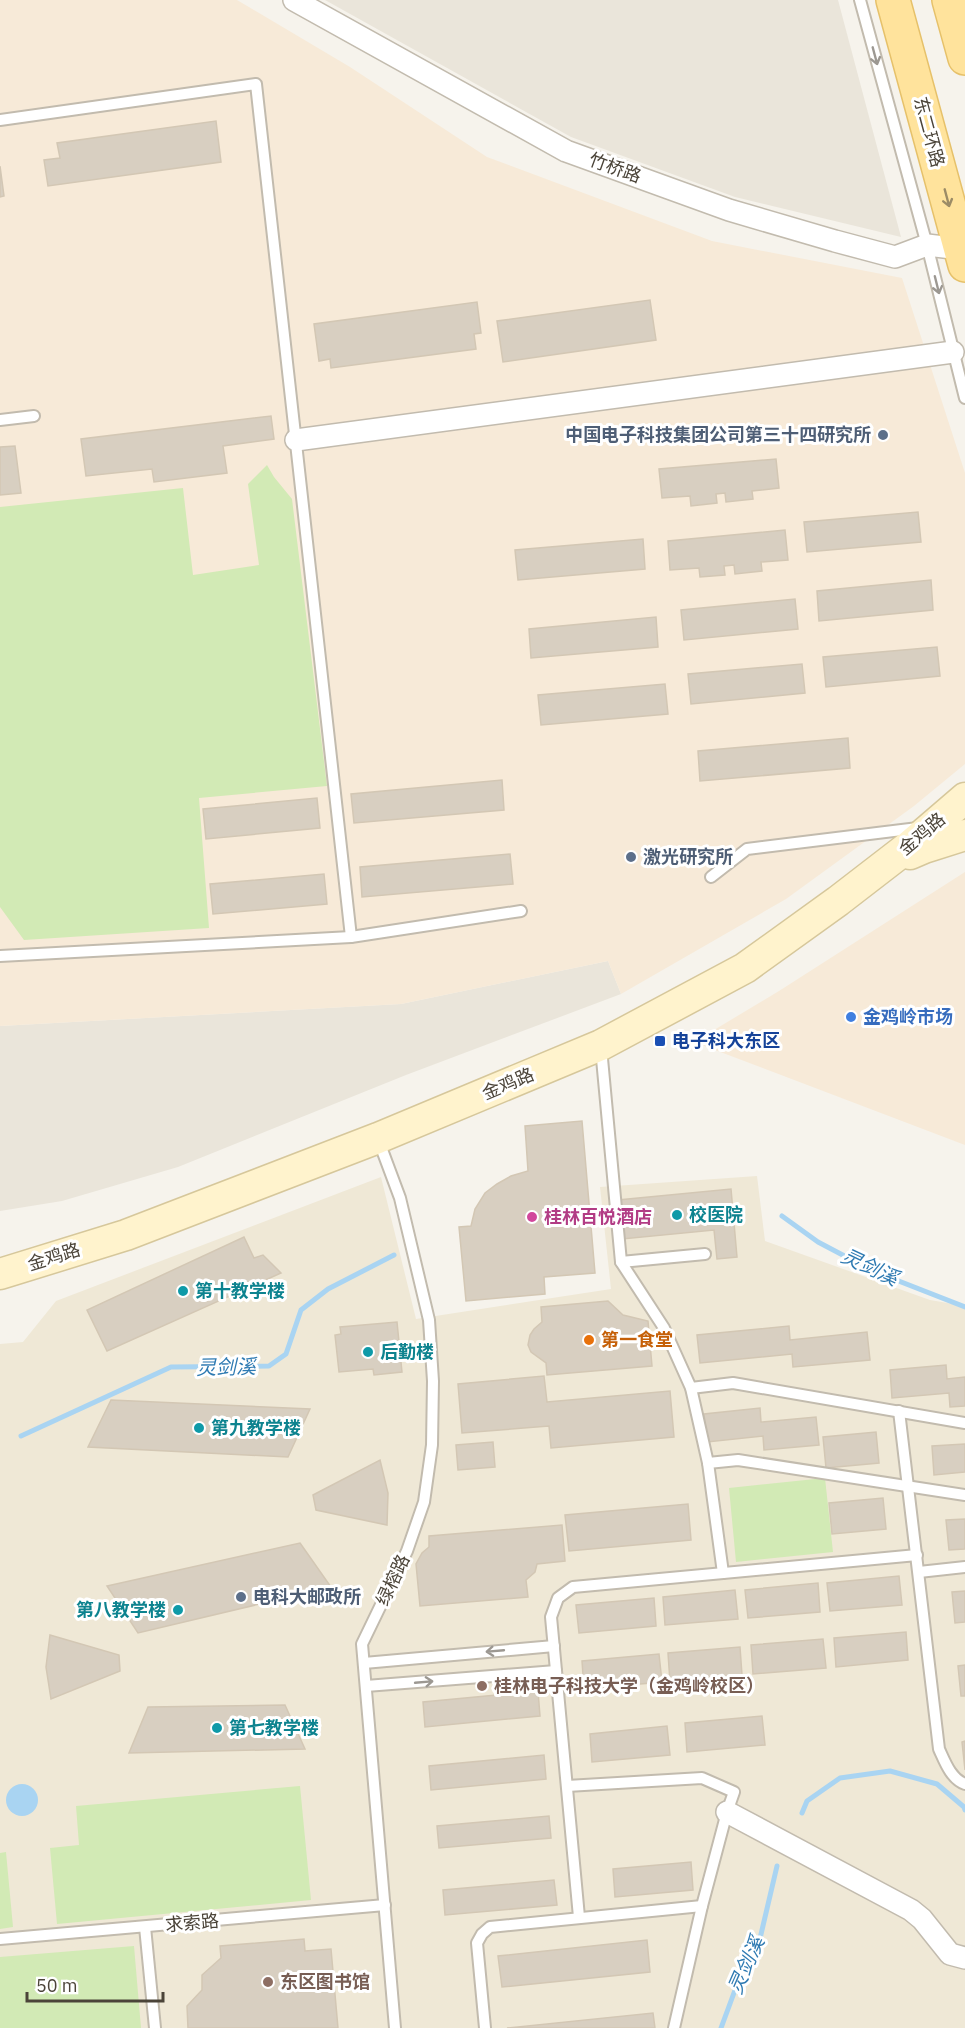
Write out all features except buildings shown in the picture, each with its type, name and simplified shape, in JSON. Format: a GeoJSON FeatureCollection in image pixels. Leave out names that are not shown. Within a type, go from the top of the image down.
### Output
{"type":"FeatureCollection","features":[{"type":"Feature","properties":{"kind":"main road","name":"东二环路"},"geometry":{"type":"LineString","coordinates":[[892,0],[963,257]]}},
{"type":"Feature","properties":{"kind":"main road"},"geometry":{"type":"LineString","coordinates":[[949,0],[965,58]]}},
{"type":"Feature","properties":{"kind":"main road","name":"金鸡路"},"geometry":{"type":"LineString","coordinates":[[2,1276],[126,1235],[378,1138],[601,1045],[745,968],[883,866],[965,798]]}},
{"type":"Feature","properties":{"kind":"main road"},"geometry":{"type":"LineString","coordinates":[[883,866],[924,848],[965,835]]}},
{"type":"Feature","properties":{"kind":"street","name":"竹桥路"},"geometry":{"type":"LineString","coordinates":[[294,0],[566,151],[729,210],[835,241],[895,257],[927,245],[963,257]]}},
{"type":"Feature","properties":{"kind":"street"},"geometry":{"type":"LineString","coordinates":[[296,440],[953,352]]}},
{"type":"Feature","properties":{"kind":"street"},"geometry":{"type":"LineString","coordinates":[[727,1812],[911,1910],[922,1919],[950,1954],[965,1958]]}},
{"type":"Feature","properties":{"kind":"lane"},"geometry":{"type":"LineString","coordinates":[[860,0],[927,245],[965,398]]}},
{"type":"Feature","properties":{"kind":"lane"},"geometry":{"type":"LineString","coordinates":[[0,120],[256,84],[351,936]]}},
{"type":"Feature","properties":{"kind":"lane"},"geometry":{"type":"LineString","coordinates":[[0,420],[33,416]]}},
{"type":"Feature","properties":{"kind":"lane"},"geometry":{"type":"LineString","coordinates":[[711,877],[747,849],[932,826]]}},
{"type":"Feature","properties":{"kind":"lane"},"geometry":{"type":"LineString","coordinates":[[0,956],[351,936],[522,911]]}},
{"type":"Feature","properties":{"kind":"lane"},"geometry":{"type":"LineString","coordinates":[[601,1045],[621,1262],[664,1328],[691,1388],[708,1463],[723,1573]]}},
{"type":"Feature","properties":{"kind":"lane","name":"绿榕路"},"geometry":{"type":"LineString","coordinates":[[378,1138],[400,1198],[429,1320],[433,1381],[432,1445],[424,1502],[407,1551],[362,1644],[395,2028]]}},
{"type":"Feature","properties":{"kind":"lane"},"geometry":{"type":"LineString","coordinates":[[621,1262],[705,1254]]}},
{"type":"Feature","properties":{"kind":"lane"},"geometry":{"type":"LineString","coordinates":[[691,1388],[733,1383],[965,1423]]}},
{"type":"Feature","properties":{"kind":"lane"},"geometry":{"type":"LineString","coordinates":[[899,1411],[939,1749],[959,1782],[965,1784]]}},
{"type":"Feature","properties":{"kind":"lane"},"geometry":{"type":"LineString","coordinates":[[708,1463],[738,1460],[965,1495]]}},
{"type":"Feature","properties":{"kind":"lane"},"geometry":{"type":"LineString","coordinates":[[579,1917],[551,1617],[558,1598],[573,1587],[917,1555]]}},
{"type":"Feature","properties":{"kind":"lane"},"geometry":{"type":"LineString","coordinates":[[919,1572],[965,1567]]}},
{"type":"Feature","properties":{"kind":"lane"},"geometry":{"type":"LineString","coordinates":[[364,1663],[554,1646]]}},
{"type":"Feature","properties":{"kind":"lane"},"geometry":{"type":"LineString","coordinates":[[366,1686],[556,1671]]}},
{"type":"Feature","properties":{"kind":"lane"},"geometry":{"type":"LineString","coordinates":[[567,1786],[702,1778],[734,1792],[702,1906],[674,2028]]}},
{"type":"Feature","properties":{"kind":"lane","name":"求索路"},"geometry":{"type":"LineString","coordinates":[[0,1939],[385,1905]]}},
{"type":"Feature","properties":{"kind":"lane"},"geometry":{"type":"LineString","coordinates":[[485,2028],[477,1943],[490,1927],[702,1906]]}},
{"type":"Feature","properties":{"kind":"lane"},"geometry":{"type":"LineString","coordinates":[[145,1928],[155,2028]]}},
{"type":"Feature","properties":{"kind":"shaded area","name":"中国电子科技集团公司第三十四研究所"},"geometry":{"type":"Polygon","coordinates":[[[0,0],[237,0],[350,67],[487,157],[712,241],[902,278],[965,473],[965,764],[914,806],[786,899],[621,994],[608,961],[401,1004],[0,1026],[0,0]]]}},
{"type":"Feature","properties":{"kind":"shaded area"},"geometry":{"type":"Polygon","coordinates":[[[325,0],[838,0],[901,237],[735,197],[571,137],[325,0]]]}},
{"type":"Feature","properties":{"kind":"shaded area","name":"金鸡岭市场"},"geometry":{"type":"Polygon","coordinates":[[[965,872],[965,1145],[694,1042],[779,991],[965,872]]]}},
{"type":"Feature","properties":{"kind":"shaded area"},"geometry":{"type":"Polygon","coordinates":[[[608,961],[621,994],[406,1075],[178,1167],[62,1201],[0,1211],[0,1026],[401,1004],[608,961]]]}},
{"type":"Feature","properties":{"kind":"shaded area","name":"桂林电子科技大学（金鸡岭校区）"},"geometry":{"type":"Polygon","coordinates":[[[757,1176],[765,1241],[930,1300],[965,1306],[965,2028],[0,2028],[0,1344],[23,1342],[56,1301],[381,1177],[416,1319],[611,1289],[600,1187],[757,1176]]]}},
{"type":"Feature","properties":{"kind":"green space"},"geometry":{"type":"Polygon","coordinates":[[[267,465],[292,499],[327,786],[199,798],[209,928],[24,940],[0,907],[0,507],[183,488],[193,575],[259,565],[248,484],[267,465]]]}},
{"type":"Feature","properties":{"kind":"green space"},"geometry":{"type":"Polygon","coordinates":[[[825,1478],[833,1552],[736,1562],[729,1488],[825,1478]]]}},
{"type":"Feature","properties":{"kind":"green space"},"geometry":{"type":"Polygon","coordinates":[[[300,1786],[311,1900],[57,1924],[50,1848],[79,1845],[76,1806],[300,1786]]]}},
{"type":"Feature","properties":{"kind":"green space"},"geometry":{"type":"Polygon","coordinates":[[[6,1852],[13,1927],[0,1929],[0,1853],[6,1852]]]}},
{"type":"Feature","properties":{"kind":"green space"},"geometry":{"type":"Polygon","coordinates":[[[134,1946],[141,2028],[0,2028],[0,1957],[134,1946]]]}},
{"type":"Feature","properties":{"kind":"water"},"geometry":{"type":"Polygon","coordinates":[[[22,1784],[34,1788],[38,1800],[34,1812],[22,1816],[10,1812],[6,1800],[10,1788],[22,1784]]]}},
{"type":"Feature","properties":{"kind":"waterway","name":"灵剑溪"},"geometry":{"type":"LineString","coordinates":[[782,1216],[818,1242],[873,1271],[965,1307]]}},
{"type":"Feature","properties":{"kind":"waterway","name":"灵剑溪"},"geometry":{"type":"LineString","coordinates":[[21,1436],[171,1367],[269,1366],[286,1354],[301,1310],[328,1289],[394,1255]]}},
{"type":"Feature","properties":{"kind":"waterway","name":"灵剑溪"},"geometry":{"type":"LineString","coordinates":[[802,1813],[807,1801],[840,1778],[890,1771],[937,1784],[965,1810]]}},
{"type":"Feature","properties":{"kind":"waterway","name":"灵剑溪"},"geometry":{"type":"LineString","coordinates":[[721,2028],[738,1982],[758,1947],[777,1866]]}},
{"type":"Feature","properties":{"kind":"place","name":"中国电子科技集团公司第三十四研究所"},"geometry":{"type":"Point","coordinates":[883,435]}},
{"type":"Feature","properties":{"kind":"place","name":"激光研究所"},"geometry":{"type":"Point","coordinates":[631,857]}},
{"type":"Feature","properties":{"kind":"place","name":"金鸡岭市场"},"geometry":{"type":"Point","coordinates":[851,1017]}},
{"type":"Feature","properties":{"kind":"place","name":"电子科大东区"},"geometry":{"type":"Point","coordinates":[660,1041]}},
{"type":"Feature","properties":{"kind":"place","name":"校医院"},"geometry":{"type":"Point","coordinates":[677,1215]}},
{"type":"Feature","properties":{"kind":"place","name":"桂林百悦酒店"},"geometry":{"type":"Point","coordinates":[532,1217]}},
{"type":"Feature","properties":{"kind":"place","name":"第十教学楼"},"geometry":{"type":"Point","coordinates":[183,1291]}},
{"type":"Feature","properties":{"kind":"place","name":"第一食堂"},"geometry":{"type":"Point","coordinates":[589,1340]}},
{"type":"Feature","properties":{"kind":"place","name":"后勤楼"},"geometry":{"type":"Point","coordinates":[368,1352]}},
{"type":"Feature","properties":{"kind":"place","name":"第九教学楼"},"geometry":{"type":"Point","coordinates":[199,1428]}},
{"type":"Feature","properties":{"kind":"place","name":"电科大邮政所"},"geometry":{"type":"Point","coordinates":[241,1597]}},
{"type":"Feature","properties":{"kind":"place","name":"第八教学楼"},"geometry":{"type":"Point","coordinates":[178,1610]}},
{"type":"Feature","properties":{"kind":"place","name":"桂林电子科技大学（金鸡岭校区）"},"geometry":{"type":"Point","coordinates":[482,1686]}},
{"type":"Feature","properties":{"kind":"place","name":"第七教学楼"},"geometry":{"type":"Point","coordinates":[217,1728]}},
{"type":"Feature","properties":{"kind":"place","name":"东区图书馆"},"geometry":{"type":"Point","coordinates":[268,1982]}}]}
